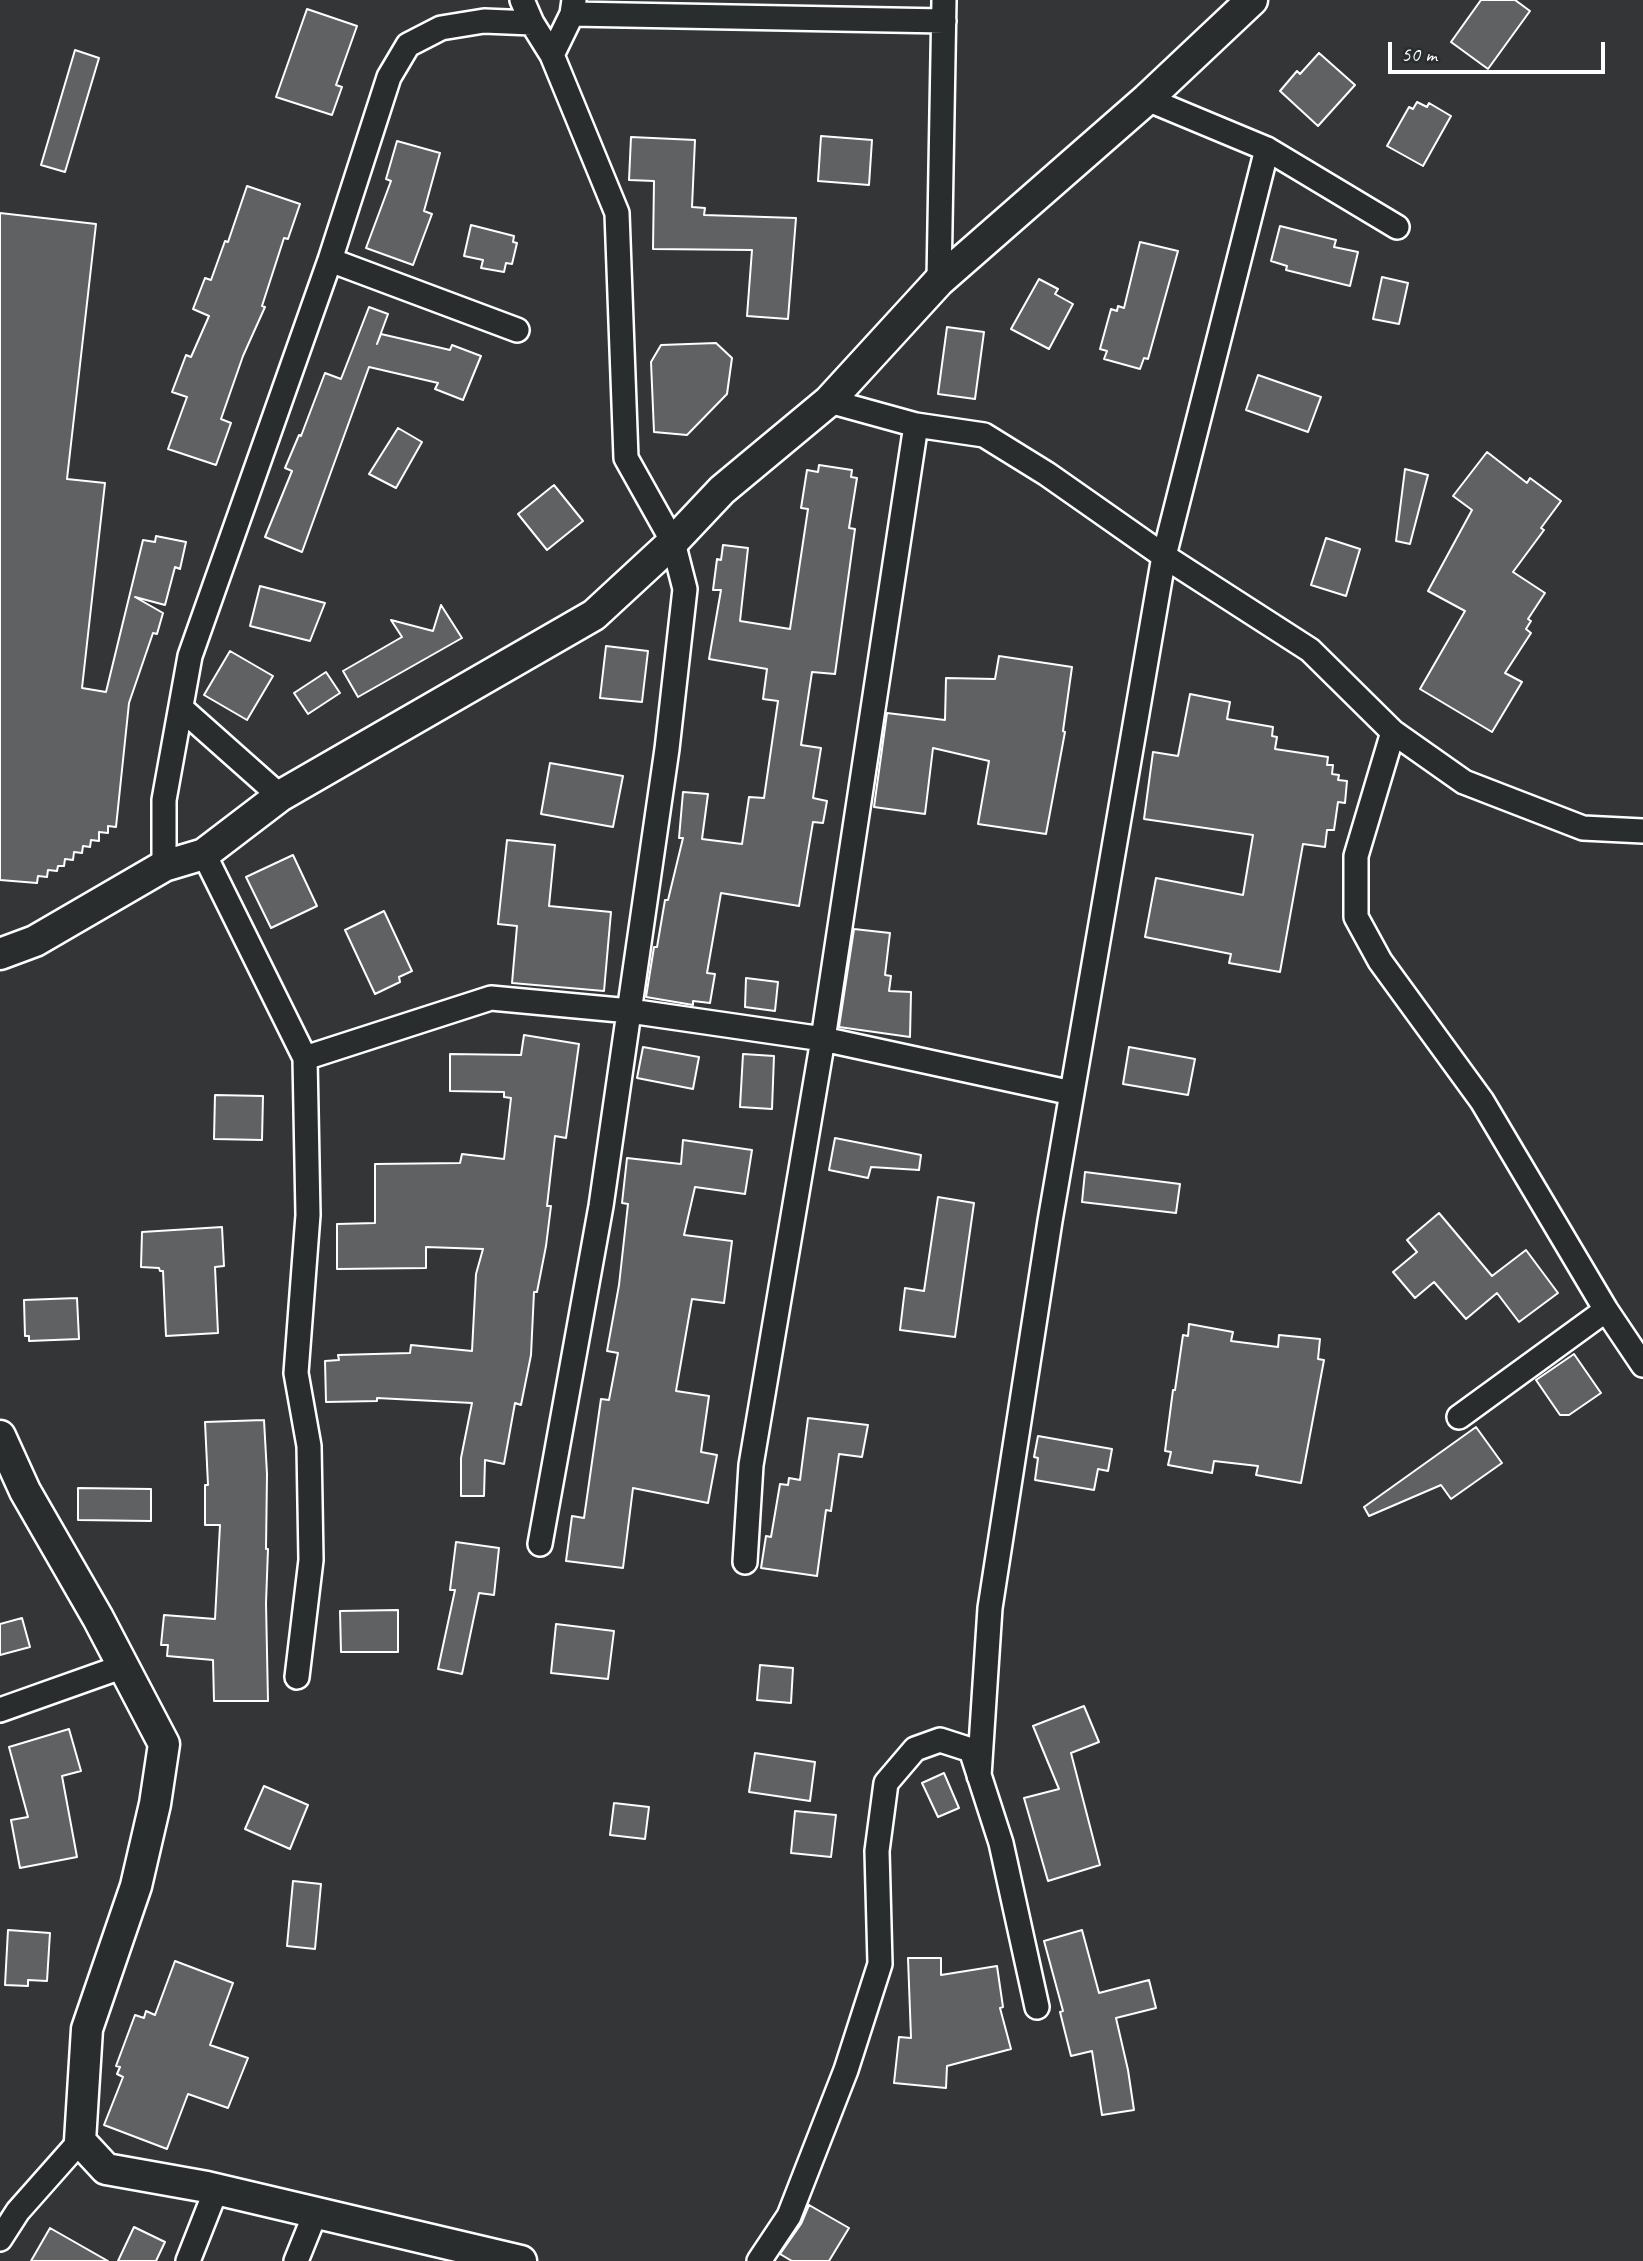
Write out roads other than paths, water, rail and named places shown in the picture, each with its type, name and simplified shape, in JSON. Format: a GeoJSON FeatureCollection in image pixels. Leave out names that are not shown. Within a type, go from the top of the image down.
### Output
{"type":"FeatureCollection","features":[{"type":"Feature","properties":{"kind":"street"},"geometry":{"type":"LineString","coordinates":[[522,0],[532,23],[552,55],[617,213],[626,458],[673,542],[685,589],[667,748],[601,1206],[540,1544]]}},
{"type":"Feature","properties":{"kind":"street"},"geometry":{"type":"LineString","coordinates":[[0,954],[35,941],[164,866],[204,853],[280,796],[594,615],[673,542],[722,490],[830,401],[939,281],[1147,99],[1252,0]]}},
{"type":"Feature","properties":{"kind":"street"},"geometry":{"type":"LineString","coordinates":[[552,55],[573,7],[944,10],[939,281]]}},
{"type":"Feature","properties":{"kind":"street"},"geometry":{"type":"LineString","coordinates":[[164,866],[164,800],[190,656],[330,261],[388,77],[408,45],[441,29],[484,21],[532,23]]}},
{"type":"Feature","properties":{"kind":"street"},"geometry":{"type":"LineString","coordinates":[[1147,99],[1266,149],[1397,227]]}},
{"type":"Feature","properties":{"kind":"street"},"geometry":{"type":"LineString","coordinates":[[979,1776],[990,1608],[1072,1093],[1164,556],[1266,149]]}},
{"type":"Feature","properties":{"kind":"street"},"geometry":{"type":"LineString","coordinates":[[330,261],[517,330]]}},
{"type":"Feature","properties":{"kind":"street"},"geometry":{"type":"LineString","coordinates":[[830,401],[916,425],[984,435],[1047,474],[1164,556],[1310,650],[1394,732],[1464,782],[1583,828],[1643,831]]}},
{"type":"Feature","properties":{"kind":"street"},"geometry":{"type":"LineString","coordinates":[[745,1562],[751,1465],[823,1039],[916,425]]}},
{"type":"Feature","properties":{"kind":"street"},"geometry":{"type":"LineString","coordinates":[[181,708],[280,796]]}},
{"type":"Feature","properties":{"kind":"street"},"geometry":{"type":"LineString","coordinates":[[1394,732],[1356,856],[1356,917],[1380,961],[1482,1101],[1606,1310],[1643,1365]]}},
{"type":"Feature","properties":{"kind":"street"},"geometry":{"type":"LineString","coordinates":[[204,853],[305,1058],[308,1215],[296,1373],[309,1446],[311,1560],[297,1677]]}},
{"type":"Feature","properties":{"kind":"street"},"geometry":{"type":"LineString","coordinates":[[305,1058],[491,998],[630,1011],[823,1039],[1072,1093]]}},
{"type":"Feature","properties":{"kind":"street"},"geometry":{"type":"LineString","coordinates":[[1459,1417],[1606,1310]]}},
{"type":"Feature","properties":{"kind":"street"},"geometry":{"type":"LineString","coordinates":[[0,1436],[25,1491],[124,1666],[164,1744],[155,1804],[136,1886],[87,2029],[80,2141],[18,2211],[0,2239]]}},
{"type":"Feature","properties":{"kind":"street"},"geometry":{"type":"LineString","coordinates":[[0,1710],[124,1666]]}},
{"type":"Feature","properties":{"kind":"street"},"geometry":{"type":"LineString","coordinates":[[759,2261],[789,2216],[846,2070],[880,1964],[877,1851],[886,1783],[915,1749],[940,1740],[971,1751],[1001,1843],[1037,2007]]}},
{"type":"Feature","properties":{"kind":"street"},"geometry":{"type":"LineString","coordinates":[[80,2141],[106,2169],[216,2190],[521,2261]]}},
{"type":"Feature","properties":{"kind":"street"},"geometry":{"type":"LineString","coordinates":[[188,2261],[216,2190]]}},
{"type":"Feature","properties":{"kind":"street"},"geometry":{"type":"LineString","coordinates":[[296,2261],[315,2214]]}}]}
